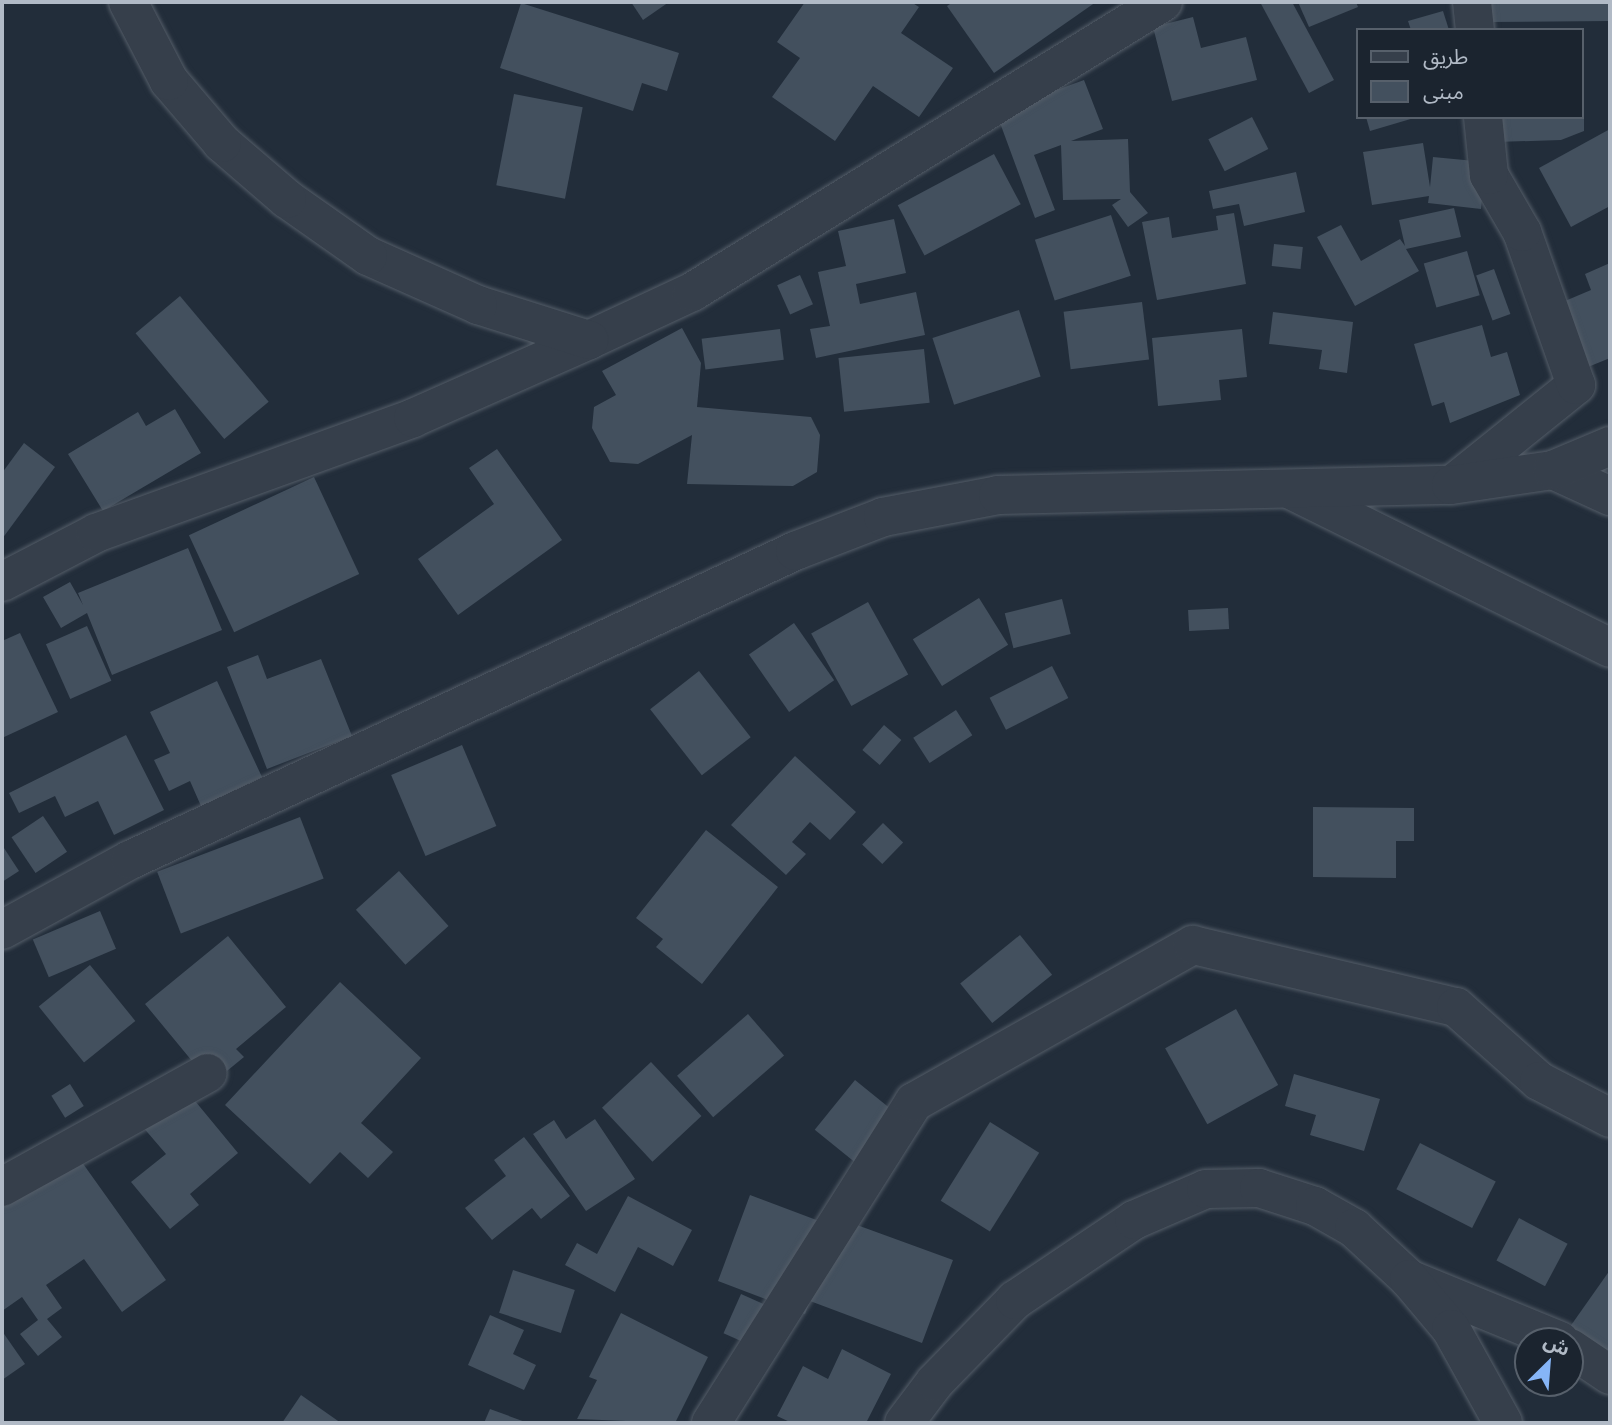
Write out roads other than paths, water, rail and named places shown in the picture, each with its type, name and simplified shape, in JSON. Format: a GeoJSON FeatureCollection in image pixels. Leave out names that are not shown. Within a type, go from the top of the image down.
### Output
{"type":"FeatureCollection","features":[{"type":"Feature","properties":{"kind":"street"},"geometry":{"type":"LineString","coordinates":[[128,2],[169,81],[222,144],[287,199],[369,256],[478,305],[589,340]]}},
{"type":"Feature","properties":{"kind":"street"},"geometry":{"type":"LineString","coordinates":[[2,582],[96,533],[413,418],[692,292],[1163,2]]}},
{"type":"Feature","properties":{"kind":"street"},"geometry":{"type":"LineString","coordinates":[[1472,2],[1475,28]]}},
{"type":"Feature","properties":{"kind":"street"},"geometry":{"type":"LineString","coordinates":[[1451,485],[1576,385],[1522,232],[1489,174],[1483,119]]}},
{"type":"Feature","properties":{"kind":"street"},"geometry":{"type":"LineString","coordinates":[[2,930],[130,860],[796,551],[883,517],[998,495],[1451,485],[1553,470],[1610,446]]}},
{"type":"Feature","properties":{"kind":"street"},"geometry":{"type":"LineString","coordinates":[[1553,470],[1610,496]]}},
{"type":"Feature","properties":{"kind":"street"},"geometry":{"type":"LineString","coordinates":[[1288,489],[1610,648]]}},
{"type":"Feature","properties":{"kind":"street"},"geometry":{"type":"LineString","coordinates":[[711,1423],[914,1102],[1193,945],[1456,1007],[1539,1082],[1610,1118]]}},
{"type":"Feature","properties":{"kind":"street"},"geometry":{"type":"LineString","coordinates":[[2,1187],[208,1073]]}},
{"type":"Feature","properties":{"kind":"street"},"geometry":{"type":"LineString","coordinates":[[904,1423],[935,1382],[1015,1300],[1134,1220],[1206,1189],[1259,1188],[1315,1206],[1354,1228],[1409,1279],[1451,1329],[1503,1423]]}},
{"type":"Feature","properties":{"kind":"street"},"geometry":{"type":"LineString","coordinates":[[1409,1279],[1526,1327]]}},
{"type":"Feature","properties":{"kind":"street"},"geometry":{"type":"LineString","coordinates":[[1584,1357],[1610,1375]]}}]}
